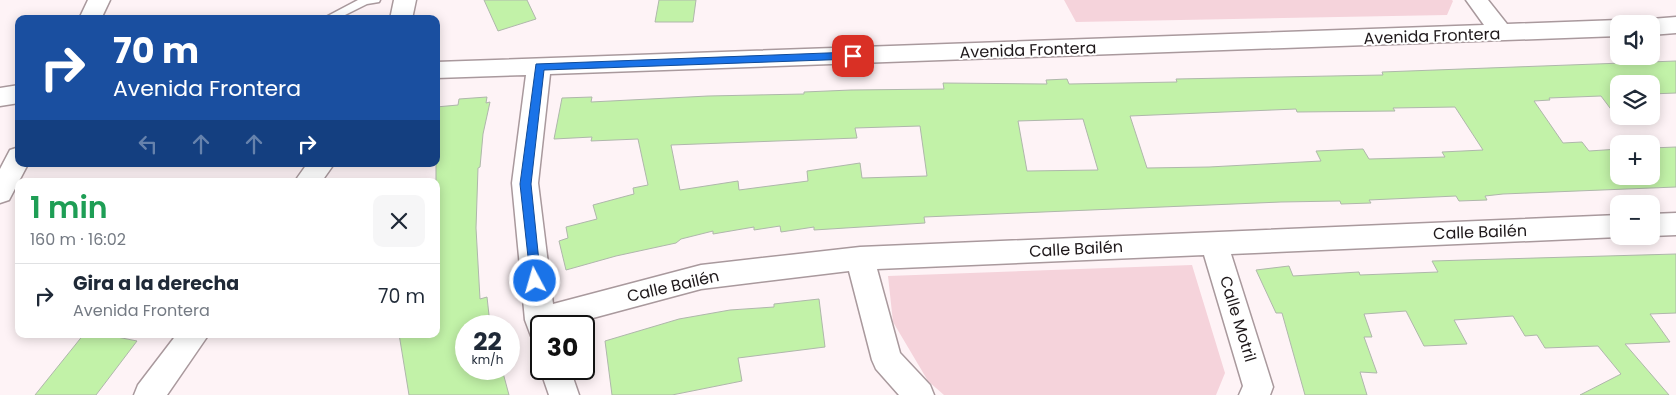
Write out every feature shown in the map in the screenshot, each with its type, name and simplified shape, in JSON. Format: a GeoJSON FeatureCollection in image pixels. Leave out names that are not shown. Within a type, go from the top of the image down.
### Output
{"type":"FeatureCollection","features":[{"type":"Feature","properties":{"kind":"street"},"geometry":{"type":"LineString","coordinates":[[92,15],[99,0]]}},
{"type":"Feature","properties":{"kind":"street"},"geometry":{"type":"LineString","coordinates":[[402,15],[405,0]]}},
{"type":"Feature","properties":{"kind":"street"},"geometry":{"type":"LineString","coordinates":[[1477,0],[1501,33]]}},
{"type":"Feature","properties":{"kind":"street"},"geometry":{"type":"LineString","coordinates":[[1660,26],[1676,25]]}},
{"type":"Feature","properties":{"kind":"street","name":"Avenida Frontera"},"geometry":{"type":"LineString","coordinates":[[440,70],[1610,28]]}},
{"type":"Feature","properties":{"kind":"street"},"geometry":{"type":"LineString","coordinates":[[539,315],[526,184],[540,66]]}},
{"type":"Feature","properties":{"kind":"street"},"geometry":{"type":"LineString","coordinates":[[0,97],[15,95]]}},
{"type":"Feature","properties":{"kind":"street"},"geometry":{"type":"LineString","coordinates":[[0,193],[15,165]]}},
{"type":"Feature","properties":{"kind":"street"},"geometry":{"type":"LineString","coordinates":[[310,178],[319,167]]}},
{"type":"Feature","properties":{"kind":"street"},"geometry":{"type":"LineString","coordinates":[[1660,225],[1676,224]]}},
{"type":"Feature","properties":{"kind":"street","name":"Calle Bailén"},"geometry":{"type":"LineString","coordinates":[[568,315],[700,277],[860,258],[1610,226]]}},
{"type":"Feature","properties":{"kind":"street","name":"Calle Motril"},"geometry":{"type":"LineString","coordinates":[[1214,242],[1258,387],[1254,395]]}},
{"type":"Feature","properties":{"kind":"street"},"geometry":{"type":"LineString","coordinates":[[860,258],[887,360],[919,395]]}},
{"type":"Feature","properties":{"kind":"street"},"geometry":{"type":"LineString","coordinates":[[149,395],[191,338]]}},
{"type":"Feature","properties":{"kind":"street"},"geometry":{"type":"LineString","coordinates":[[559,380],[564,395]]}},
{"type":"Feature","properties":{"kind":"lane"},"geometry":{"type":"LineString","coordinates":[[335,15],[365,1],[375,0]]}},
{"type":"Feature","properties":{"kind":"shaded area"},"geometry":{"type":"Polygon","coordinates":[[[1064,0],[1453,1],[1447,15],[1076,22],[1064,0]]]}},
{"type":"Feature","properties":{"kind":"shaded area"},"geometry":{"type":"Polygon","coordinates":[[[1192,265],[1225,373],[1216,395],[944,395],[928,381],[893,322],[888,276],[1192,265]]]}},
{"type":"Feature","properties":{"kind":"building"},"geometry":{"type":"Polygon","coordinates":[[[484,0],[527,0],[536,19],[498,31],[484,0]]]}},
{"type":"Feature","properties":{"kind":"building"},"geometry":{"type":"Polygon","coordinates":[[[659,0],[696,0],[693,22],[655,22],[659,0]]]}},
{"type":"Feature","properties":{"kind":"building"},"geometry":{"type":"Polygon","coordinates":[[[1676,61],[1676,93],[1660,94],[1660,75],[1610,75],[1610,108],[1601,96],[1549,98],[1550,100],[1534,101],[1563,143],[1582,142],[1589,151],[1610,150],[1610,185],[1660,185],[1660,148],[1676,147],[1676,187],[1503,194],[1485,196],[1487,200],[1459,201],[1456,196],[1369,200],[1371,203],[1341,204],[1340,201],[1281,202],[924,217],[925,223],[814,230],[814,227],[781,232],[780,226],[754,230],[754,227],[713,234],[713,231],[681,239],[676,243],[616,256],[566,270],[559,241],[568,238],[566,227],[597,219],[593,205],[634,194],[633,188],[648,185],[638,139],[591,141],[592,137],[554,139],[562,98],[592,97],[591,102],[708,96],[804,94],[804,92],[851,90],[944,89],[943,83],[1047,84],[1046,80],[1067,79],[1069,84],[1177,82],[1176,79],[1383,75],[1382,72],[1610,63],[1610,65],[1660,65],[1660,62],[1676,61]],[[1455,107],[1393,108],[1395,111],[1297,112],[1296,109],[1130,116],[1147,168],[1321,161],[1316,151],[1363,149],[1369,159],[1445,157],[1442,152],[1483,150],[1455,107]],[[1083,119],[1018,121],[1027,171],[1098,170],[1083,119]],[[920,126],[855,128],[857,138],[671,145],[680,190],[738,181],[739,190],[808,181],[807,171],[860,163],[862,178],[927,176],[920,126]]]}},
{"type":"Feature","properties":{"kind":"building"},"geometry":{"type":"Polygon","coordinates":[[[487,97],[486,103],[490,102],[483,134],[480,167],[478,168],[476,228],[480,299],[487,297],[489,315],[455,315],[455,380],[505,380],[509,395],[409,395],[400,338],[440,338],[440,178],[436,178],[436,167],[440,167],[440,107],[458,105],[459,99],[487,97]]]}},
{"type":"Feature","properties":{"kind":"building"},"geometry":{"type":"Polygon","coordinates":[[[1676,254],[1676,313],[1650,314],[1670,342],[1625,344],[1669,395],[1580,395],[1621,374],[1598,346],[1545,348],[1537,335],[1525,336],[1513,316],[1454,320],[1467,344],[1424,346],[1406,311],[1364,314],[1372,337],[1364,337],[1377,373],[1360,372],[1367,395],[1305,395],[1282,313],[1276,313],[1256,270],[1289,266],[1293,276],[1359,272],[1360,275],[1438,272],[1432,261],[1676,254]]]}},
{"type":"Feature","properties":{"kind":"building"},"geometry":{"type":"Polygon","coordinates":[[[819,299],[825,347],[738,358],[742,381],[672,395],[612,395],[605,341],[679,319],[730,310],[774,307],[774,304],[819,299]]]}},
{"type":"Feature","properties":{"kind":"building"},"geometry":{"type":"Polygon","coordinates":[[[81,338],[122,338],[137,341],[96,395],[35,395],[81,338]]]}},
{"type":"Feature","properties":{"kind":"route"},"geometry":{"type":"LineString","coordinates":[[535,281],[526,184],[540,66],[853,56]]}}]}
